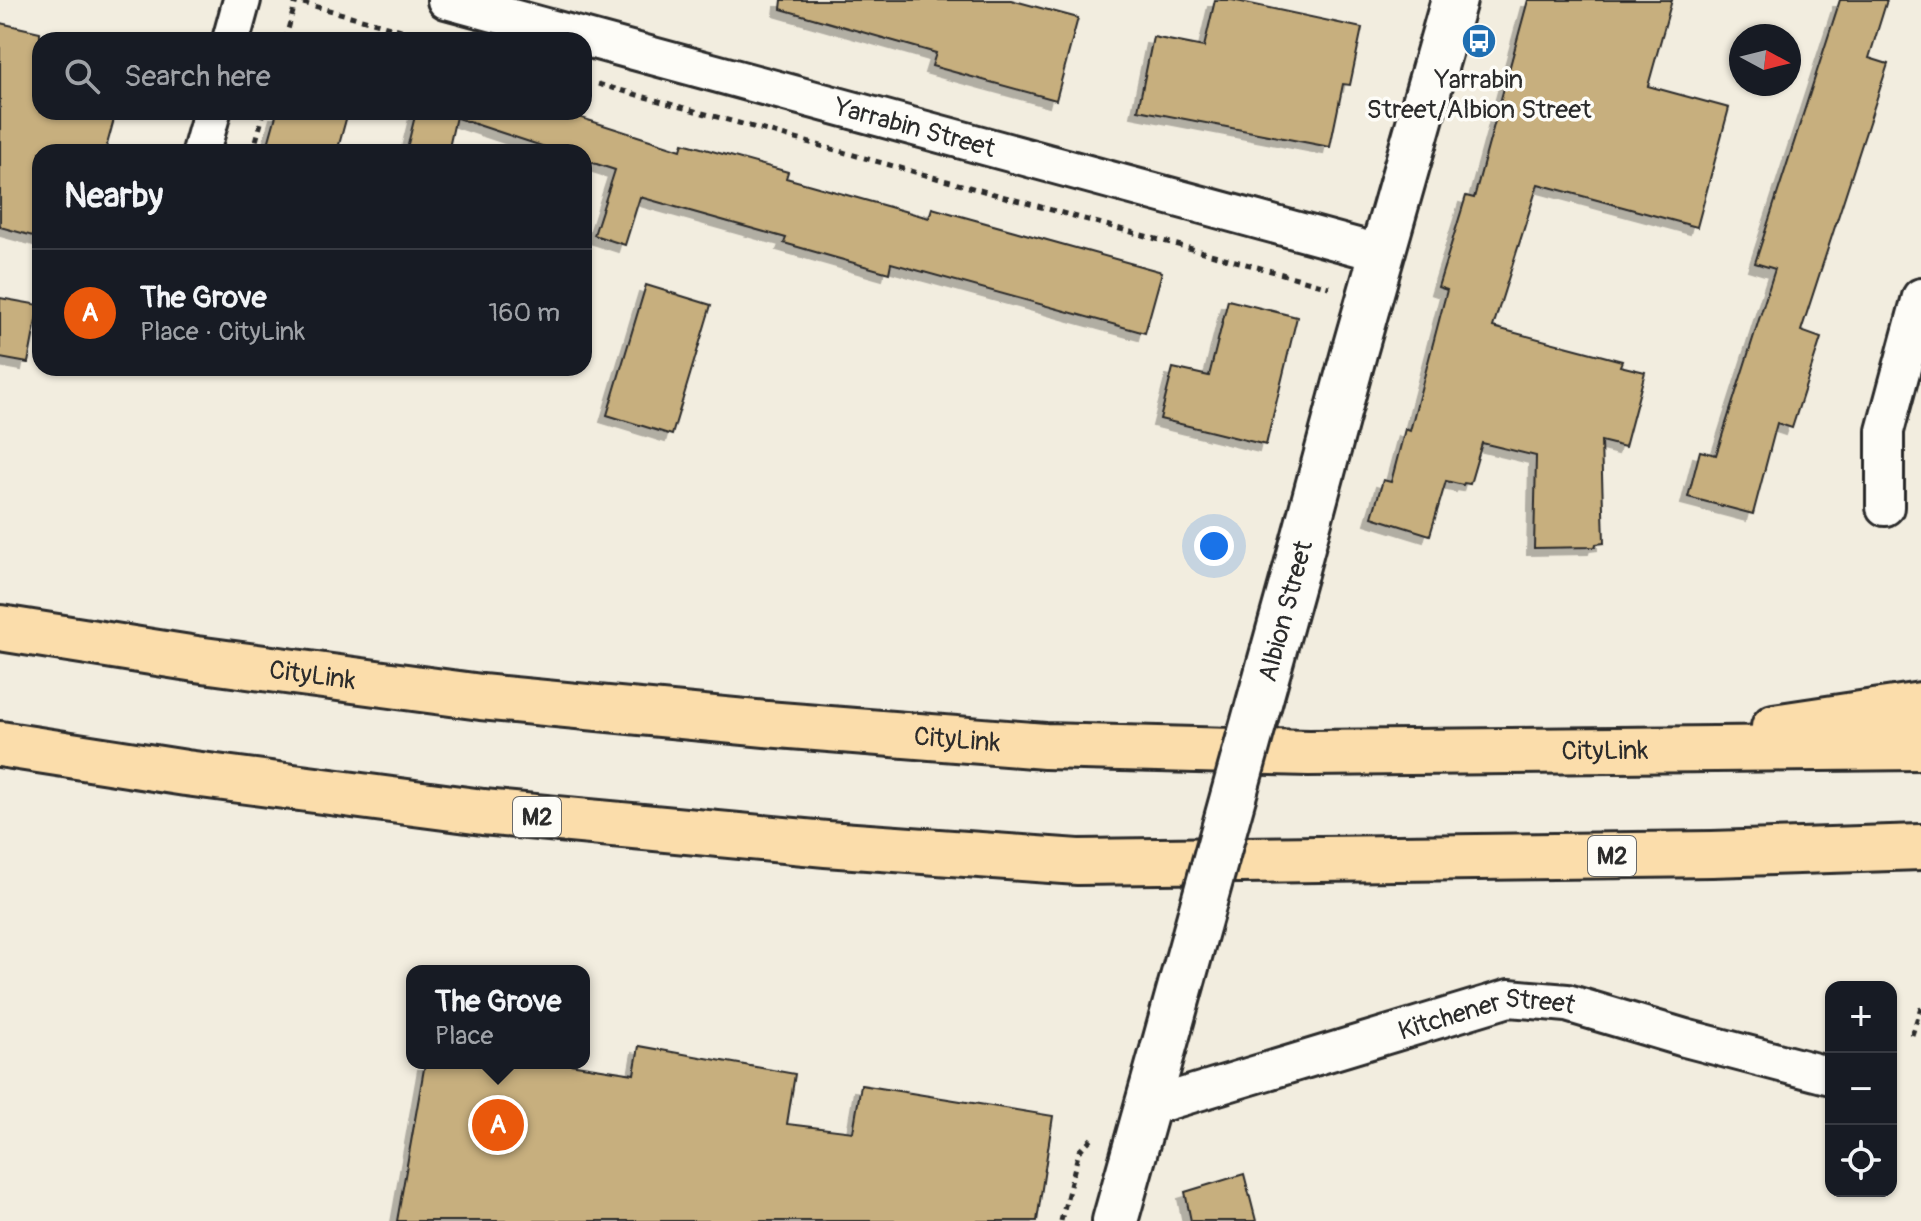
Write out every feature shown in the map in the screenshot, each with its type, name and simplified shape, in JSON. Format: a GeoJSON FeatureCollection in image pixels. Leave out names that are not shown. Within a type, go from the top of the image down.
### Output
{"type":"FeatureCollection","features":[{"type":"Feature","properties":{"kind":"highway","name":"CityLink"},"geometry":{"type":"LineString","coordinates":[[0,628],[196,659],[481,697],[1045,746],[1309,753],[1921,747]]}},
{"type":"Feature","properties":{"kind":"highway"},"geometry":{"type":"LineString","coordinates":[[1610,751],[1921,705]]}},
{"type":"Feature","properties":{"kind":"highway","name":"M2"},"geometry":{"type":"LineString","coordinates":[[0,744],[186,773],[483,812],[826,844],[1078,862],[1712,854],[1921,847]]}},
{"type":"Feature","properties":{"kind":"street"},"geometry":{"type":"LineString","coordinates":[[233,32],[242,0]]}},
{"type":"Feature","properties":{"kind":"street","name":"Yarrabin Street"},"geometry":{"type":"LineString","coordinates":[[446,0],[564,32]]}},
{"type":"Feature","properties":{"kind":"street","name":"Albion Street"},"geometry":{"type":"LineString","coordinates":[[1115,1221],[1454,0]]}},
{"type":"Feature","properties":{"kind":"street","name":"Yarrabin Street"},"geometry":{"type":"LineString","coordinates":[[592,40],[1383,254]]}},
{"type":"Feature","properties":{"kind":"street"},"geometry":{"type":"LineString","coordinates":[[203,144],[210,120]]}},
{"type":"Feature","properties":{"kind":"street"},"geometry":{"type":"LineString","coordinates":[[1885,507],[1885,431],[1921,297]]}},
{"type":"Feature","properties":{"kind":"street","name":"Kitchener Street"},"geometry":{"type":"LineString","coordinates":[[1145,1108],[1509,998],[1567,1003],[1825,1074]]}},
{"type":"Feature","properties":{"kind":"path"},"geometry":{"type":"LineString","coordinates":[[287,32],[296,0],[410,32]]}},
{"type":"Feature","properties":{"kind":"path"},"geometry":{"type":"LineString","coordinates":[[592,82],[1318,283],[1331,288],[1333,298]]}},
{"type":"Feature","properties":{"kind":"path"},"geometry":{"type":"LineString","coordinates":[[255,144],[262,120]]}},
{"type":"Feature","properties":{"kind":"path"},"geometry":{"type":"LineString","coordinates":[[1912,1035],[1921,1007]]}},
{"type":"Feature","properties":{"kind":"building"},"geometry":{"type":"Polygon","coordinates":[[[782,0],[1011,0],[1078,18],[1056,100],[932,66],[936,53],[781,9],[782,0]]]}},
{"type":"Feature","properties":{"kind":"building"},"geometry":{"type":"Polygon","coordinates":[[[1215,0],[1232,0],[1362,28],[1350,85],[1343,84],[1330,147],[1138,110],[1153,37],[1204,47],[1215,0]]]}},
{"type":"Feature","properties":{"kind":"building"},"geometry":{"type":"Polygon","coordinates":[[[1528,0],[1672,0],[1648,86],[1729,108],[1697,227],[1538,184],[1493,327],[1622,361],[1620,366],[1645,372],[1625,447],[1601,441],[1604,543],[1595,547],[1534,548],[1536,456],[1482,443],[1470,484],[1446,481],[1430,535],[1372,517],[1383,480],[1391,482],[1405,429],[1410,431],[1447,290],[1438,287],[1466,196],[1474,198],[1528,0]]]}},
{"type":"Feature","properties":{"kind":"building"},"geometry":{"type":"Polygon","coordinates":[[[1840,0],[1887,0],[1869,58],[1888,64],[1801,331],[1821,338],[1792,428],[1777,423],[1753,514],[1688,497],[1700,451],[1716,455],[1775,269],[1755,263],[1840,0]]]}},
{"type":"Feature","properties":{"kind":"building"},"geometry":{"type":"Polygon","coordinates":[[[0,23],[40,32],[32,32],[32,120],[114,120],[107,144],[32,144],[32,236],[0,227],[0,23]]]}},
{"type":"Feature","properties":{"kind":"building"},"geometry":{"type":"Polygon","coordinates":[[[275,120],[346,120],[339,144],[268,144],[275,120]]]}},
{"type":"Feature","properties":{"kind":"building"},"geometry":{"type":"Polygon","coordinates":[[[414,120],[455,120],[450,144],[408,144],[414,120]]]}},
{"type":"Feature","properties":{"kind":"building"},"geometry":{"type":"Polygon","coordinates":[[[463,120],[588,120],[681,150],[683,143],[788,172],[786,178],[929,218],[932,208],[1162,272],[1145,333],[891,263],[889,273],[784,243],[786,238],[640,197],[625,245],[594,235],[615,170],[592,163],[592,144],[536,144],[463,120]]]}},
{"type":"Feature","properties":{"kind":"building"},"geometry":{"type":"Polygon","coordinates":[[[646,285],[711,305],[672,435],[607,415],[646,285]]]}},
{"type":"Feature","properties":{"kind":"building"},"geometry":{"type":"Polygon","coordinates":[[[0,298],[32,304],[32,342],[28,363],[0,358],[0,298]]]}},
{"type":"Feature","properties":{"kind":"building"},"geometry":{"type":"Polygon","coordinates":[[[1228,300],[1297,317],[1266,445],[1160,419],[1173,368],[1209,376],[1228,300]]]}},
{"type":"Feature","properties":{"kind":"building"},"geometry":{"type":"Polygon","coordinates":[[[639,1046],[795,1074],[787,1124],[853,1132],[861,1085],[1053,1116],[1037,1221],[397,1221],[424,1069],[590,1067],[634,1074],[639,1046]]]}},
{"type":"Feature","properties":{"kind":"building"},"geometry":{"type":"Polygon","coordinates":[[[1244,1174],[1256,1221],[1191,1221],[1185,1192],[1244,1174]]]}},
{"type":"Feature","properties":{"kind":"place","name":"Yarrabin Street/Albion Street"},"geometry":{"type":"Point","coordinates":[1479,41]}},
{"type":"Feature","properties":{"kind":"place","name":"The Grove"},"geometry":{"type":"Point","coordinates":[498,1125]}}]}
